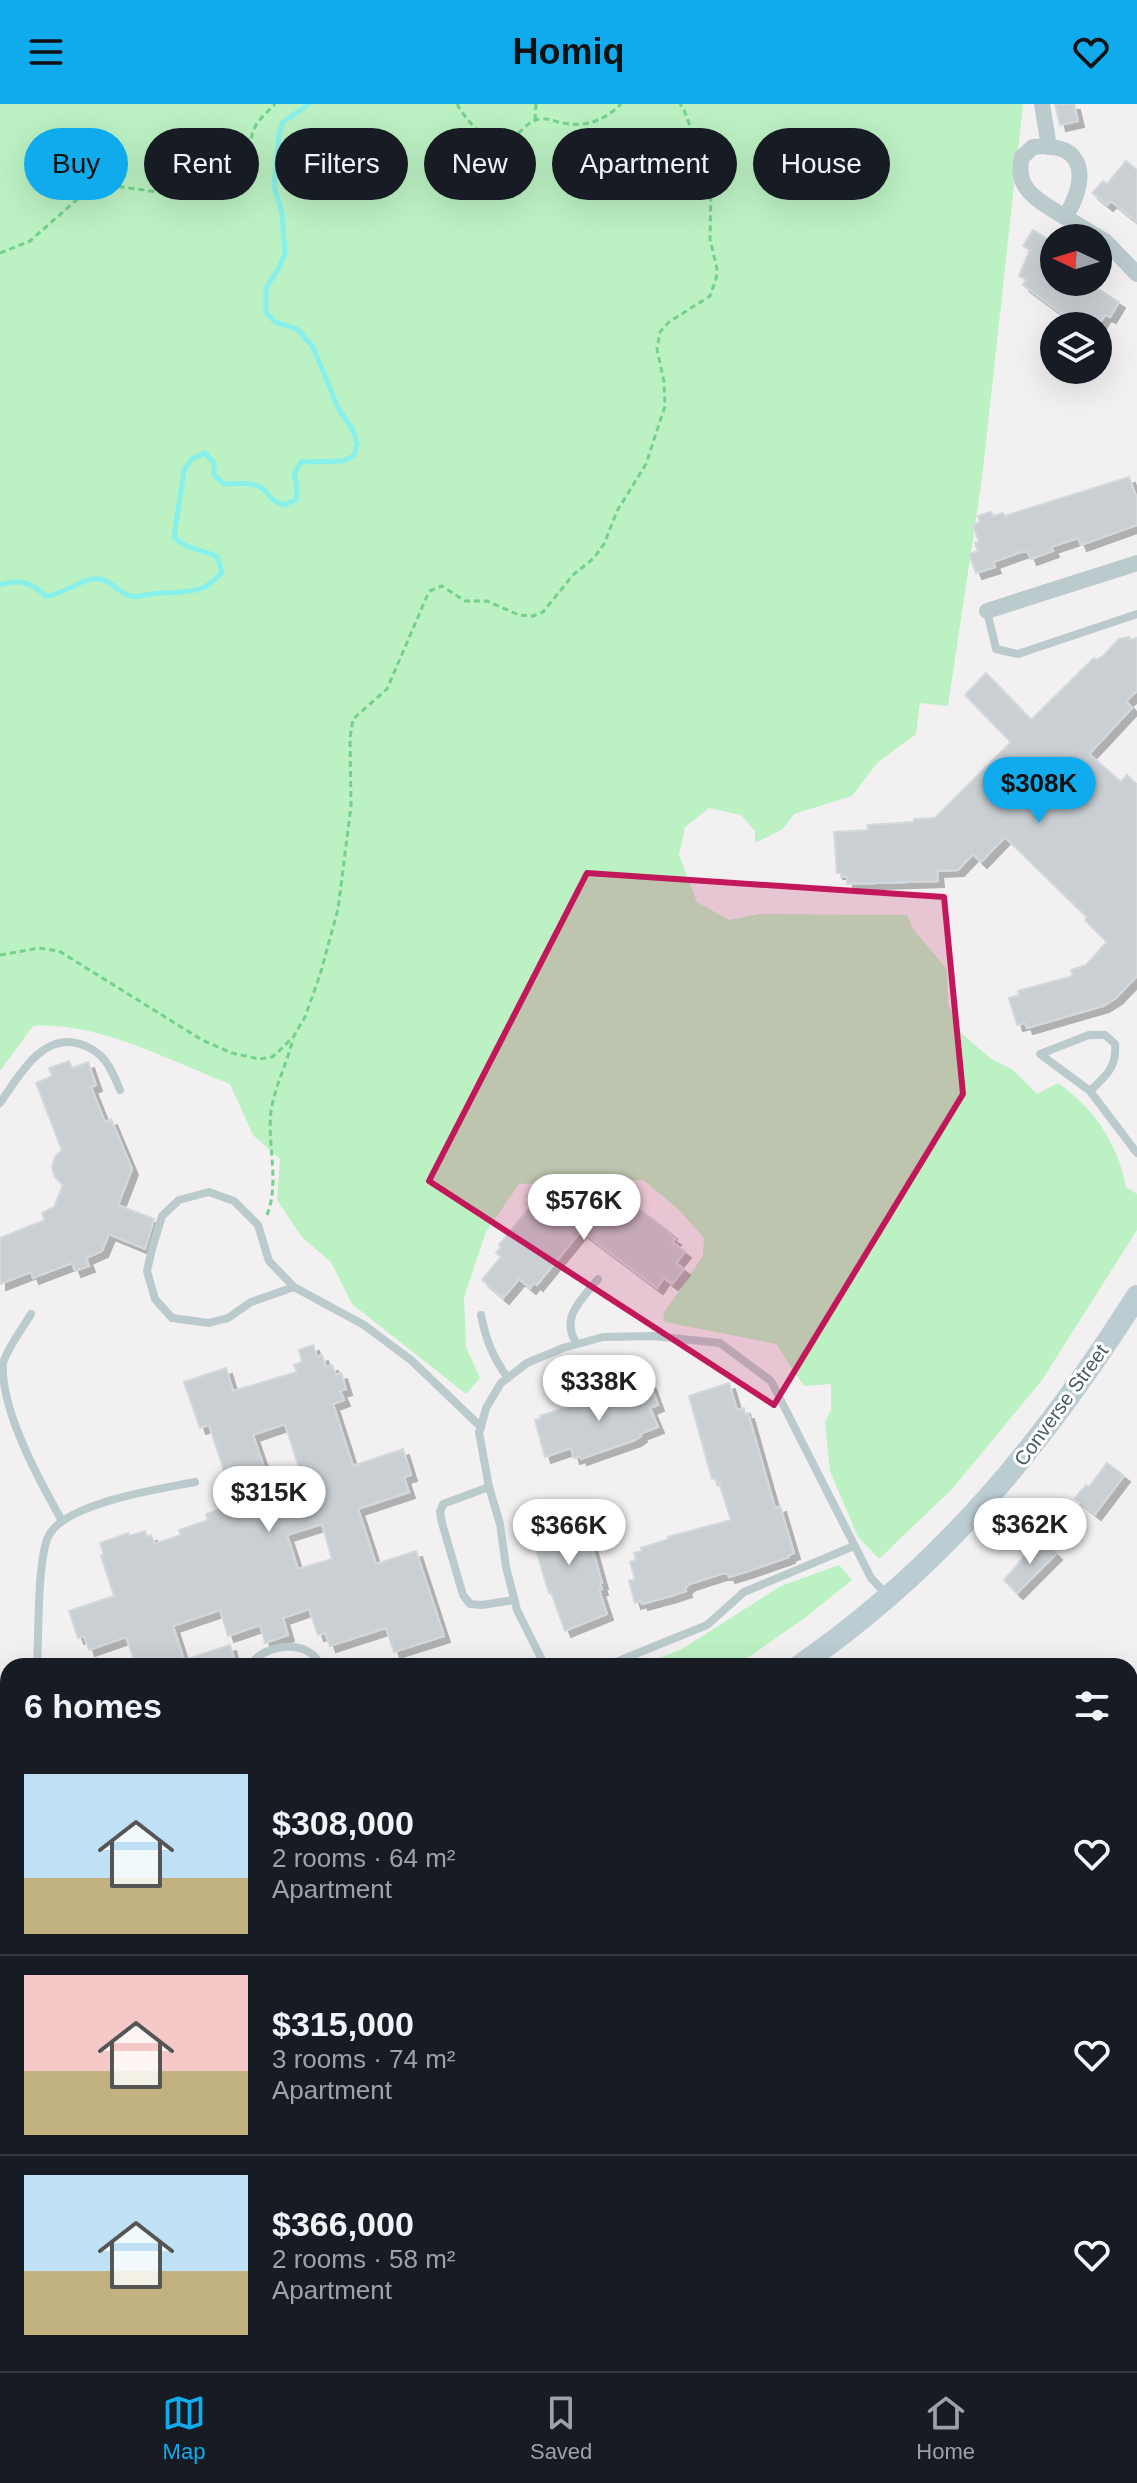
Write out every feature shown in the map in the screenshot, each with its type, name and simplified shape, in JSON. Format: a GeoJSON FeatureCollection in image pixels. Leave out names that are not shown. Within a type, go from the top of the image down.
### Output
{"type":"FeatureCollection","features":[{"type":"Feature","properties":{"kind":"main road","name":"Converse Street"},"geometry":{"type":"LineString","coordinates":[[809,1658],[888,1597],[961,1528],[1030,1450],[1072,1395],[1137,1296]]}},
{"type":"Feature","properties":{"kind":"street"},"geometry":{"type":"LineString","coordinates":[[1042,104],[1049,147]]}},
{"type":"Feature","properties":{"kind":"street"},"geometry":{"type":"LineString","coordinates":[[1065,217],[1079,189],[1079,169],[1071,155],[1049,147],[1027,150],[1022,157],[1019,175],[1031,196],[1065,217],[1105,241],[1137,274]]}},
{"type":"Feature","properties":{"kind":"street"},"geometry":{"type":"LineString","coordinates":[[987,611],[1137,563]]}},
{"type":"Feature","properties":{"kind":"lane"},"geometry":{"type":"LineString","coordinates":[[987,611],[996,649],[1018,654],[1137,614]]}},
{"type":"Feature","properties":{"kind":"lane"},"geometry":{"type":"LineString","coordinates":[[1090,1091],[1111,1071],[1116,1057],[1115,1044],[1105,1035],[1089,1035],[1040,1054],[1090,1091],[1137,1153]]}},
{"type":"Feature","properties":{"kind":"lane"},"geometry":{"type":"LineString","coordinates":[[0,1103],[23,1070],[55,1042],[72,1041],[102,1054],[120,1090]]}},
{"type":"Feature","properties":{"kind":"lane"},"geometry":{"type":"LineString","coordinates":[[294,1287],[251,1302],[228,1318],[209,1323],[172,1318],[155,1299],[147,1271],[162,1216],[179,1200],[209,1192],[234,1201],[258,1225],[269,1261],[294,1287],[364,1325],[411,1360],[481,1427]]}},
{"type":"Feature","properties":{"kind":"lane"},"geometry":{"type":"LineString","coordinates":[[577,1344],[569,1325],[573,1310],[598,1279]]}},
{"type":"Feature","properties":{"kind":"lane"},"geometry":{"type":"LineString","coordinates":[[31,1314],[2,1360],[0,1385],[7,1416],[61,1519]]}},
{"type":"Feature","properties":{"kind":"lane"},"geometry":{"type":"LineString","coordinates":[[481,1315],[487,1344],[508,1378]]}},
{"type":"Feature","properties":{"kind":"lane"},"geometry":{"type":"LineString","coordinates":[[540,1658],[525,1632],[514,1600],[479,1432],[486,1408],[501,1383],[527,1363],[603,1337],[653,1336],[720,1343],[771,1381],[871,1578],[888,1597]]}},
{"type":"Feature","properties":{"kind":"lane"},"geometry":{"type":"LineString","coordinates":[[37,1658],[43,1563],[48,1536],[61,1519],[122,1498],[195,1482]]}},
{"type":"Feature","properties":{"kind":"lane"},"geometry":{"type":"LineString","coordinates":[[489,1487],[443,1504],[440,1512],[442,1523],[463,1595],[470,1604],[514,1600]]}},
{"type":"Feature","properties":{"kind":"lane"},"geometry":{"type":"LineString","coordinates":[[626,1658],[707,1625],[744,1592],[854,1546]]}},
{"type":"Feature","properties":{"kind":"lane"},"geometry":{"type":"LineString","coordinates":[[257,1658],[270,1649],[293,1647],[308,1651],[316,1658]]}},
{"type":"Feature","properties":{"kind":"path"},"geometry":{"type":"LineString","coordinates":[[0,253],[30,241],[47,229],[68,206],[89,192],[108,185],[172,194],[236,196],[249,182],[253,130],[275,104]]}},
{"type":"Feature","properties":{"kind":"path"},"geometry":{"type":"LineString","coordinates":[[457,104],[465,119],[500,142],[516,136],[525,125],[535,120],[577,124],[598,122],[621,104]]}},
{"type":"Feature","properties":{"kind":"path"},"geometry":{"type":"LineString","coordinates":[[535,120],[536,104]]}},
{"type":"Feature","properties":{"kind":"path"},"geometry":{"type":"LineString","coordinates":[[258,1225],[268,1214],[272,1199],[271,1112],[294,1036],[315,991],[338,909],[352,795],[351,727],[356,715],[387,689],[430,591],[442,586],[465,601],[487,601],[519,615],[533,616],[543,612],[573,575],[599,552],[617,511],[646,464],[665,406],[657,349],[660,332],[669,322],[710,296],[717,269],[710,239],[711,190],[695,137],[680,104]]}},
{"type":"Feature","properties":{"kind":"path"},"geometry":{"type":"LineString","coordinates":[[0,955],[39,948],[59,951],[177,1026],[232,1053],[267,1059],[294,1036]]}},
{"type":"Feature","properties":{"kind":"highlighted area"},"geometry":{"type":"Polygon","coordinates":[[[587,873],[944,897],[963,1094],[774,1405],[429,1181],[587,873]]]}},
{"type":"Feature","properties":{"kind":"green space"},"geometry":{"type":"Polygon","coordinates":[[[0,104],[1023,104],[982,478],[948,706],[920,703],[916,734],[877,763],[852,796],[794,814],[783,829],[755,843],[755,831],[741,815],[709,808],[685,827],[679,855],[697,902],[729,920],[760,914],[907,915],[913,929],[947,969],[948,1004],[961,1033],[990,1058],[1013,1070],[1037,1094],[1058,1083],[1071,1093],[1102,1128],[1117,1156],[1126,1187],[1137,1194],[1137,1230],[1042,1380],[953,1488],[879,1559],[858,1537],[830,1471],[825,1422],[831,1410],[831,1384],[804,1386],[776,1344],[665,1322],[663,1314],[703,1256],[704,1238],[679,1210],[643,1180],[519,1184],[486,1232],[464,1297],[466,1347],[480,1378],[466,1394],[352,1304],[331,1262],[302,1237],[277,1200],[280,1159],[253,1135],[230,1084],[133,1044],[57,1026],[33,1026],[0,1071],[0,104]]]}},
{"type":"Feature","properties":{"kind":"green space"},"geometry":{"type":"Polygon","coordinates":[[[839,1565],[852,1580],[747,1658],[659,1658],[682,1649],[781,1586],[839,1565]]]}},
{"type":"Feature","properties":{"kind":"building"},"geometry":{"type":"Polygon","coordinates":[[[1055,104],[1074,104],[1078,121],[1060,125],[1055,104]]]}},
{"type":"Feature","properties":{"kind":"building"},"geometry":{"type":"Polygon","coordinates":[[[1126,161],[1137,170],[1137,222],[1111,201],[1107,205],[1092,193],[1103,181],[1107,184],[1126,161]]]}},
{"type":"Feature","properties":{"kind":"building"},"geometry":{"type":"Polygon","coordinates":[[[1033,230],[1040,234],[1040,296],[1109,296],[1119,302],[1112,314],[1060,312],[1023,285],[1026,280],[1019,276],[1030,250],[1023,246],[1033,230]]]}},
{"type":"Feature","properties":{"kind":"building"},"geometry":{"type":"Polygon","coordinates":[[[1129,477],[1137,499],[1137,525],[1081,545],[1078,538],[1051,547],[1053,551],[1031,559],[1028,552],[1021,552],[993,562],[995,567],[976,573],[969,554],[978,551],[975,543],[979,542],[973,525],[980,522],[978,516],[991,512],[993,516],[1003,513],[1005,516],[1129,477]]]}},
{"type":"Feature","properties":{"kind":"building"},"geometry":{"type":"Polygon","coordinates":[[[1129,637],[1129,640],[1137,638],[1137,691],[1126,701],[1132,708],[1089,754],[1121,782],[1127,775],[1137,785],[1137,976],[1116,998],[1103,1006],[1027,1028],[1025,1023],[1017,1025],[1009,998],[1019,995],[1018,991],[1073,976],[1071,970],[1086,965],[1107,942],[1085,920],[1087,917],[1005,837],[981,862],[973,854],[958,870],[937,871],[938,881],[847,884],[847,877],[837,873],[834,832],[868,830],[867,825],[935,818],[1011,742],[965,695],[986,673],[1031,720],[1094,658],[1103,656],[1119,639],[1129,637]]]}},
{"type":"Feature","properties":{"kind":"building"},"geometry":{"type":"Polygon","coordinates":[[[69,1061],[72,1068],[88,1062],[96,1085],[91,1087],[105,1122],[111,1119],[132,1169],[118,1205],[154,1219],[145,1249],[109,1234],[102,1251],[86,1258],[89,1266],[75,1271],[72,1263],[33,1278],[31,1272],[0,1284],[0,1238],[45,1220],[42,1213],[54,1207],[63,1185],[55,1177],[52,1167],[55,1157],[62,1150],[36,1083],[52,1076],[49,1068],[69,1061]]]}},
{"type":"Feature","properties":{"kind":"building"},"geometry":{"type":"Polygon","coordinates":[[[614,1190],[671,1233],[669,1235],[675,1239],[672,1242],[685,1252],[676,1263],[684,1269],[672,1284],[664,1278],[657,1288],[581,1231],[537,1285],[534,1283],[530,1288],[519,1279],[503,1298],[482,1280],[501,1257],[496,1253],[501,1247],[499,1245],[534,1202],[540,1198],[561,1215],[578,1194],[598,1210],[614,1190]]]}},
{"type":"Feature","properties":{"kind":"building"},"geometry":{"type":"Polygon","coordinates":[[[313,1345],[317,1357],[322,1355],[326,1367],[332,1365],[336,1375],[341,1373],[346,1389],[340,1391],[344,1400],[333,1404],[353,1466],[403,1449],[411,1475],[404,1477],[409,1492],[358,1509],[376,1564],[416,1551],[444,1636],[394,1652],[386,1628],[330,1646],[325,1633],[318,1635],[309,1609],[283,1618],[288,1635],[265,1643],[260,1625],[228,1636],[220,1610],[173,1626],[183,1658],[134,1658],[126,1637],[89,1650],[84,1636],[78,1638],[69,1611],[114,1596],[100,1543],[128,1533],[129,1536],[145,1531],[147,1537],[151,1535],[154,1544],[181,1535],[179,1530],[208,1520],[206,1514],[235,1504],[209,1425],[200,1428],[184,1382],[226,1368],[233,1391],[297,1372],[294,1365],[302,1362],[299,1350],[313,1345]],[[285,1424],[253,1435],[272,1491],[303,1480],[285,1424]],[[322,1524],[287,1535],[298,1569],[332,1559],[322,1524]]]}},
{"type":"Feature","properties":{"kind":"building"},"geometry":{"type":"Polygon","coordinates":[[[650,1383],[658,1405],[650,1408],[658,1427],[640,1434],[635,1440],[581,1459],[580,1456],[574,1458],[571,1448],[545,1457],[535,1420],[541,1419],[540,1416],[650,1383]]]}},
{"type":"Feature","properties":{"kind":"building"},"geometry":{"type":"Polygon","coordinates":[[[729,1383],[737,1410],[744,1408],[745,1414],[748,1413],[775,1508],[780,1506],[794,1553],[729,1577],[728,1574],[721,1574],[690,1584],[686,1591],[671,1596],[635,1603],[629,1581],[635,1579],[630,1562],[636,1560],[634,1553],[668,1537],[731,1520],[719,1483],[712,1479],[689,1396],[729,1383]]]}},
{"type":"Feature","properties":{"kind":"building"},"geometry":{"type":"Polygon","coordinates":[[[1107,1463],[1124,1476],[1095,1514],[1075,1498],[1086,1485],[1089,1487],[1107,1463]]]}},
{"type":"Feature","properties":{"kind":"building"},"geometry":{"type":"Polygon","coordinates":[[[571,1502],[580,1531],[584,1530],[587,1541],[590,1540],[602,1583],[599,1590],[607,1614],[565,1631],[536,1550],[536,1543],[540,1541],[533,1519],[534,1514],[571,1502]]]}},
{"type":"Feature","properties":{"kind":"building"},"geometry":{"type":"Polygon","coordinates":[[[1040,1538],[1056,1554],[1017,1593],[1004,1580],[1040,1538]]]}},
{"type":"Feature","properties":{"kind":"building"},"geometry":{"type":"Polygon","coordinates":[[[230,1645],[234,1658],[190,1658],[230,1645]]]}},
{"type":"Feature","properties":{"kind":"waterway"},"geometry":{"type":"LineString","coordinates":[[0,585],[25,583],[46,596],[93,579],[107,582],[132,596],[202,588],[222,572],[217,557],[184,545],[174,537],[184,470],[192,459],[205,453],[214,463],[214,475],[224,484],[255,485],[283,505],[296,500],[294,474],[301,462],[342,461],[354,456],[357,443],[353,430],[338,408],[313,347],[297,329],[275,322],[266,313],[266,288],[285,253],[282,213],[274,187],[279,134],[283,122],[309,104]]}}]}
